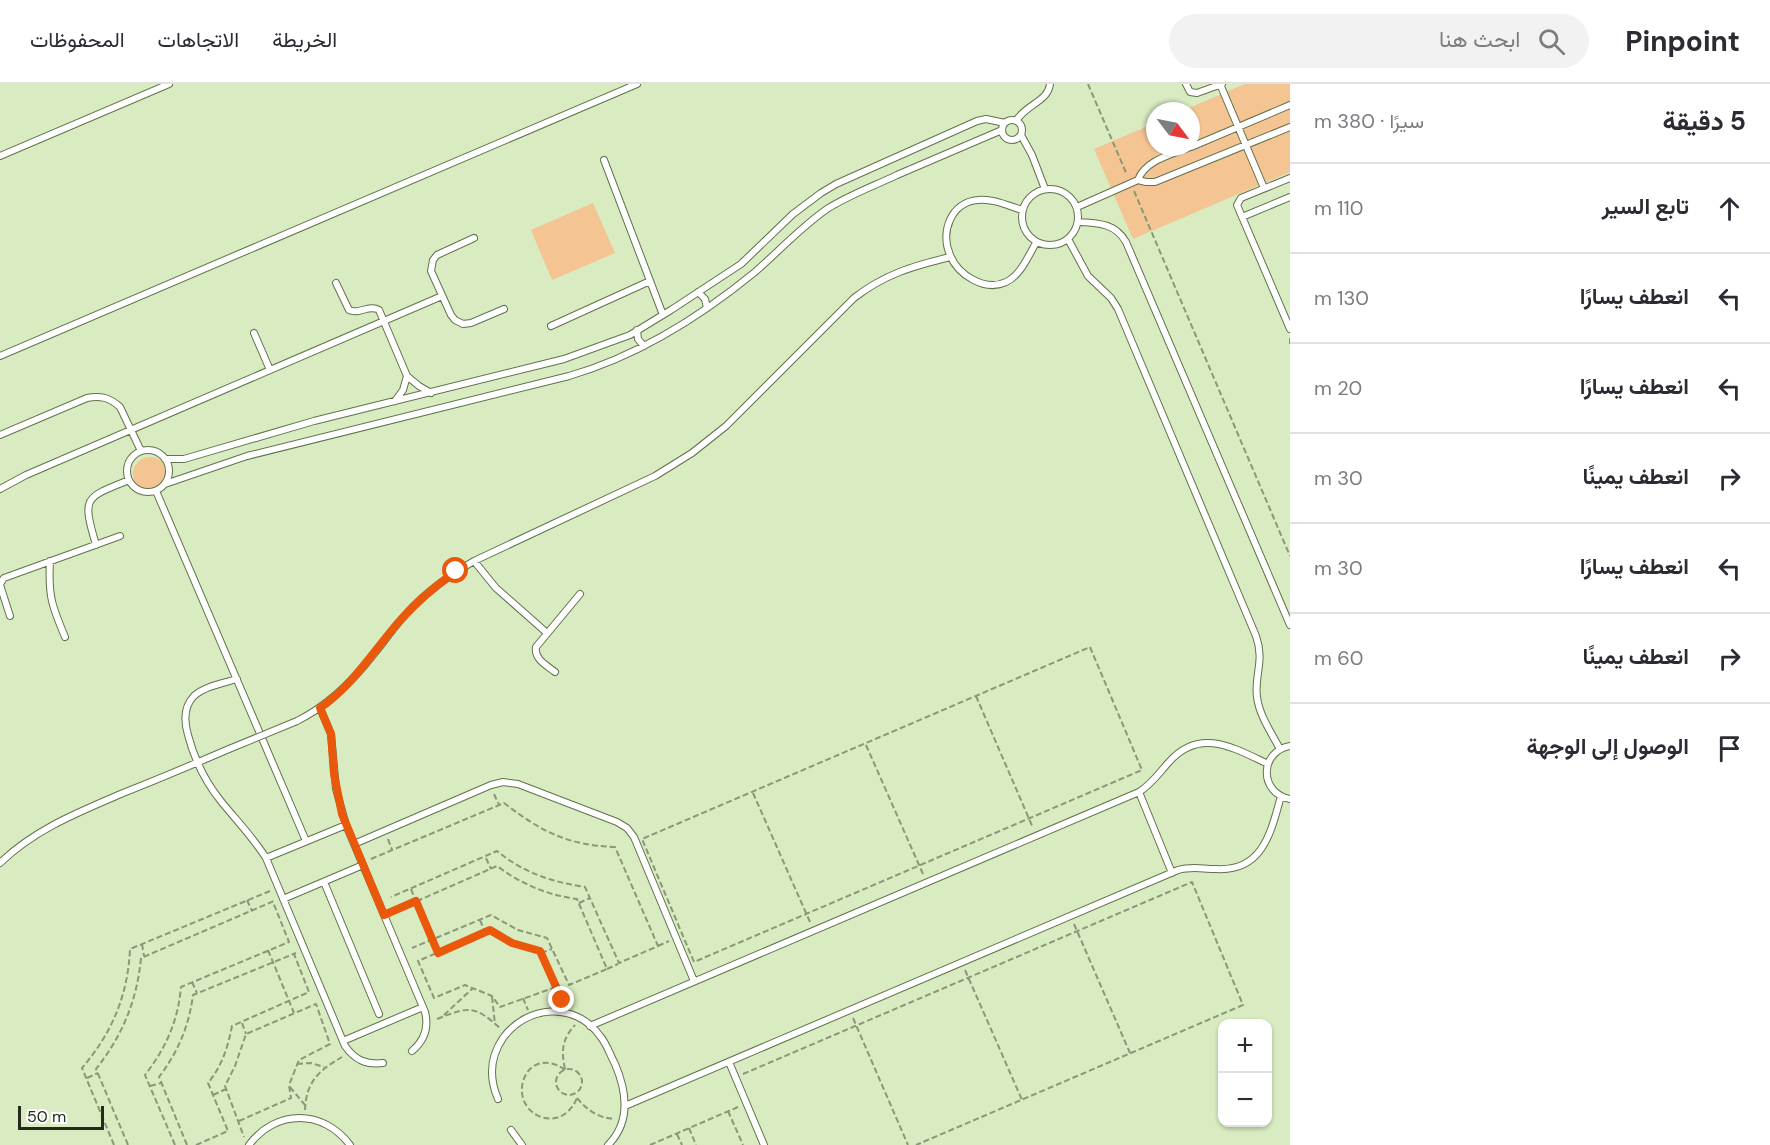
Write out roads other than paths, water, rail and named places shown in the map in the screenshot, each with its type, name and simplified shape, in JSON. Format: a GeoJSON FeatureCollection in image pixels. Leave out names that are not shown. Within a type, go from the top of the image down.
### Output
{"type":"FeatureCollection","features":[{"type":"Feature","properties":{"kind":"lane"},"geometry":{"type":"LineString","coordinates":[[0,156],[169,84]]}},
{"type":"Feature","properties":{"kind":"lane"},"geometry":{"type":"LineString","coordinates":[[0,356],[637,84]]}},
{"type":"Feature","properties":{"kind":"lane"},"geometry":{"type":"LineString","coordinates":[[1016,121],[1023,111],[1046,96],[1050,84]]}},
{"type":"Feature","properties":{"kind":"lane"},"geometry":{"type":"LineString","coordinates":[[1186,84],[1191,92],[1197,93],[1221,84],[1264,188]]}},
{"type":"Feature","properties":{"kind":"lane"},"geometry":{"type":"LineString","coordinates":[[1200,143],[1290,105]]}},
{"type":"Feature","properties":{"kind":"lane"},"geometry":{"type":"LineString","coordinates":[[165,459],[184,459],[281,430],[564,359],[597,348],[663,315],[741,264],[806,203],[836,184],[977,121],[986,119],[1005,123],[1016,121]]}},
{"type":"Feature","properties":{"kind":"lane"},"geometry":{"type":"LineString","coordinates":[[1016,121],[1021,127],[1021,135],[1032,155],[1045,189]]}},
{"type":"Feature","properties":{"kind":"lane"},"geometry":{"type":"LineString","coordinates":[[165,484],[169,474],[168,464],[162,455],[152,450],[141,451],[133,457],[128,466],[129,480],[140,491],[156,491],[165,484],[247,456],[586,371],[620,358],[707,308],[754,272],[810,222],[839,202],[1002,130],[1005,123]]}},
{"type":"Feature","properties":{"kind":"lane"},"geometry":{"type":"LineString","coordinates":[[1077,207],[1138,180],[1155,182],[1290,126]]}},
{"type":"Feature","properties":{"kind":"lane"},"geometry":{"type":"LineString","coordinates":[[1002,130],[1005,137],[1011,140],[1021,135]]}},
{"type":"Feature","properties":{"kind":"lane"},"geometry":{"type":"LineString","coordinates":[[1138,180],[1142,171],[1149,164],[1169,156]]}},
{"type":"Feature","properties":{"kind":"lane"},"geometry":{"type":"LineString","coordinates":[[604,160],[663,315]]}},
{"type":"Feature","properties":{"kind":"lane"},"geometry":{"type":"LineString","coordinates":[[1290,178],[1239,199],[1238,205],[1290,329]]}},
{"type":"Feature","properties":{"kind":"lane"},"geometry":{"type":"LineString","coordinates":[[1045,189],[1064,192],[1077,207],[1078,222],[1075,232],[1068,239],[1056,245],[1036,243],[1024,229],[1022,210],[1033,194],[1045,189]]}},
{"type":"Feature","properties":{"kind":"lane"},"geometry":{"type":"LineString","coordinates":[[1242,217],[1290,198]]}},
{"type":"Feature","properties":{"kind":"lane"},"geometry":{"type":"LineString","coordinates":[[1022,210],[980,199],[969,201],[959,207],[951,215],[946,232],[950,257],[968,277],[980,284],[993,285],[1005,282],[1016,275],[1036,243]]}},
{"type":"Feature","properties":{"kind":"lane"},"geometry":{"type":"LineString","coordinates":[[1078,222],[1113,227],[1126,242],[1290,625]]}},
{"type":"Feature","properties":{"kind":"lane"},"geometry":{"type":"LineString","coordinates":[[474,238],[441,252],[433,260],[431,272],[455,320],[463,324],[471,323],[504,309]]}},
{"type":"Feature","properties":{"kind":"lane"},"geometry":{"type":"LineString","coordinates":[[1068,239],[1088,276],[1111,298],[1118,309],[1256,636],[1261,659],[1257,688],[1258,703],[1280,749]]}},
{"type":"Feature","properties":{"kind":"lane"},"geometry":{"type":"LineString","coordinates":[[0,863],[13,850],[51,825],[297,721],[320,708],[363,668],[396,625],[440,583],[474,561],[655,476],[692,453],[726,426],[860,294],[900,271],[950,257]]}},
{"type":"Feature","properties":{"kind":"lane"},"geometry":{"type":"LineString","coordinates":[[551,326],[650,281]]}},
{"type":"Feature","properties":{"kind":"lane"},"geometry":{"type":"LineString","coordinates":[[336,283],[349,310],[356,312],[374,308],[381,313],[407,376],[431,393]]}},
{"type":"Feature","properties":{"kind":"lane"},"geometry":{"type":"LineString","coordinates":[[698,292],[705,299],[707,308]]}},
{"type":"Feature","properties":{"kind":"lane"},"geometry":{"type":"LineString","coordinates":[[0,489],[26,475],[131,429],[442,296]]}},
{"type":"Feature","properties":{"kind":"lane"},"geometry":{"type":"LineString","coordinates":[[637,330],[638,339],[644,346]]}},
{"type":"Feature","properties":{"kind":"lane"},"geometry":{"type":"LineString","coordinates":[[254,333],[270,370]]}},
{"type":"Feature","properties":{"kind":"lane"},"geometry":{"type":"LineString","coordinates":[[395,401],[403,390],[407,376]]}},
{"type":"Feature","properties":{"kind":"lane"},"geometry":{"type":"LineString","coordinates":[[0,435],[87,398],[102,397],[115,402],[124,413],[141,451]]}},
{"type":"Feature","properties":{"kind":"lane"},"geometry":{"type":"LineString","coordinates":[[96,545],[87,517],[90,501],[102,491],[129,480]]}},
{"type":"Feature","properties":{"kind":"lane"},"geometry":{"type":"LineString","coordinates":[[156,491],[306,841]]}},
{"type":"Feature","properties":{"kind":"lane"},"geometry":{"type":"LineString","coordinates":[[10,616],[0,585],[4,578],[120,536]]}},
{"type":"Feature","properties":{"kind":"lane"},"geometry":{"type":"LineString","coordinates":[[50,561],[51,600],[65,637]]}},
{"type":"Feature","properties":{"kind":"lane"},"geometry":{"type":"LineString","coordinates":[[474,561],[496,588],[547,633]]}},
{"type":"Feature","properties":{"kind":"lane"},"geometry":{"type":"LineString","coordinates":[[555,672],[537,658],[536,647],[580,594]]}},
{"type":"Feature","properties":{"kind":"lane"},"geometry":{"type":"LineString","coordinates":[[237,679],[203,690],[188,704],[184,717],[185,724],[197,763],[212,790],[266,858],[349,1052],[361,1061],[383,1063]]}},
{"type":"Feature","properties":{"kind":"lane"},"geometry":{"type":"LineString","coordinates":[[320,708],[331,734],[336,789],[346,825],[427,1019],[425,1033],[418,1046],[412,1051]]}},
{"type":"Feature","properties":{"kind":"lane"},"geometry":{"type":"LineString","coordinates":[[590,1026],[1139,792],[1151,784],[1181,751],[1196,744],[1221,744],[1268,764]]}},
{"type":"Feature","properties":{"kind":"lane"},"geometry":{"type":"LineString","coordinates":[[1290,746],[1280,749],[1271,758],[1267,776],[1271,788],[1281,796],[1290,799]]}},
{"type":"Feature","properties":{"kind":"lane"},"geometry":{"type":"LineString","coordinates":[[354,844],[491,785],[503,782],[518,784],[617,822],[627,828],[634,837],[694,981]]}},
{"type":"Feature","properties":{"kind":"lane"},"geometry":{"type":"LineString","coordinates":[[1139,792],[1172,873]]}},
{"type":"Feature","properties":{"kind":"lane"},"geometry":{"type":"LineString","coordinates":[[625,1106],[1172,873],[1191,867],[1225,869],[1235,867],[1253,858],[1266,843],[1271,834],[1281,796]]}},
{"type":"Feature","properties":{"kind":"lane"},"geometry":{"type":"LineString","coordinates":[[266,858],[346,825]]}},
{"type":"Feature","properties":{"kind":"lane"},"geometry":{"type":"LineString","coordinates":[[283,900],[362,864]]}},
{"type":"Feature","properties":{"kind":"lane"},"geometry":{"type":"LineString","coordinates":[[324,882],[379,1014]]}},
{"type":"Feature","properties":{"kind":"lane"},"geometry":{"type":"LineString","coordinates":[[343,1041],[423,1006]]}},
{"type":"Feature","properties":{"kind":"lane"},"geometry":{"type":"LineString","coordinates":[[498,1099],[492,1080],[493,1060],[506,1034],[513,1026],[530,1015],[552,1011],[567,1013],[581,1019],[600,1035],[620,1077],[624,1092],[623,1118],[617,1134],[608,1145]]}},
{"type":"Feature","properties":{"kind":"lane"},"geometry":{"type":"LineString","coordinates":[[729,1062],[764,1145]]}},
{"type":"Feature","properties":{"kind":"lane"},"geometry":{"type":"LineString","coordinates":[[248,1145],[262,1130],[290,1118],[305,1118],[328,1125],[343,1136],[350,1145]]}},
{"type":"Feature","properties":{"kind":"lane"},"geometry":{"type":"LineString","coordinates":[[511,1130],[522,1145]]}}]}
